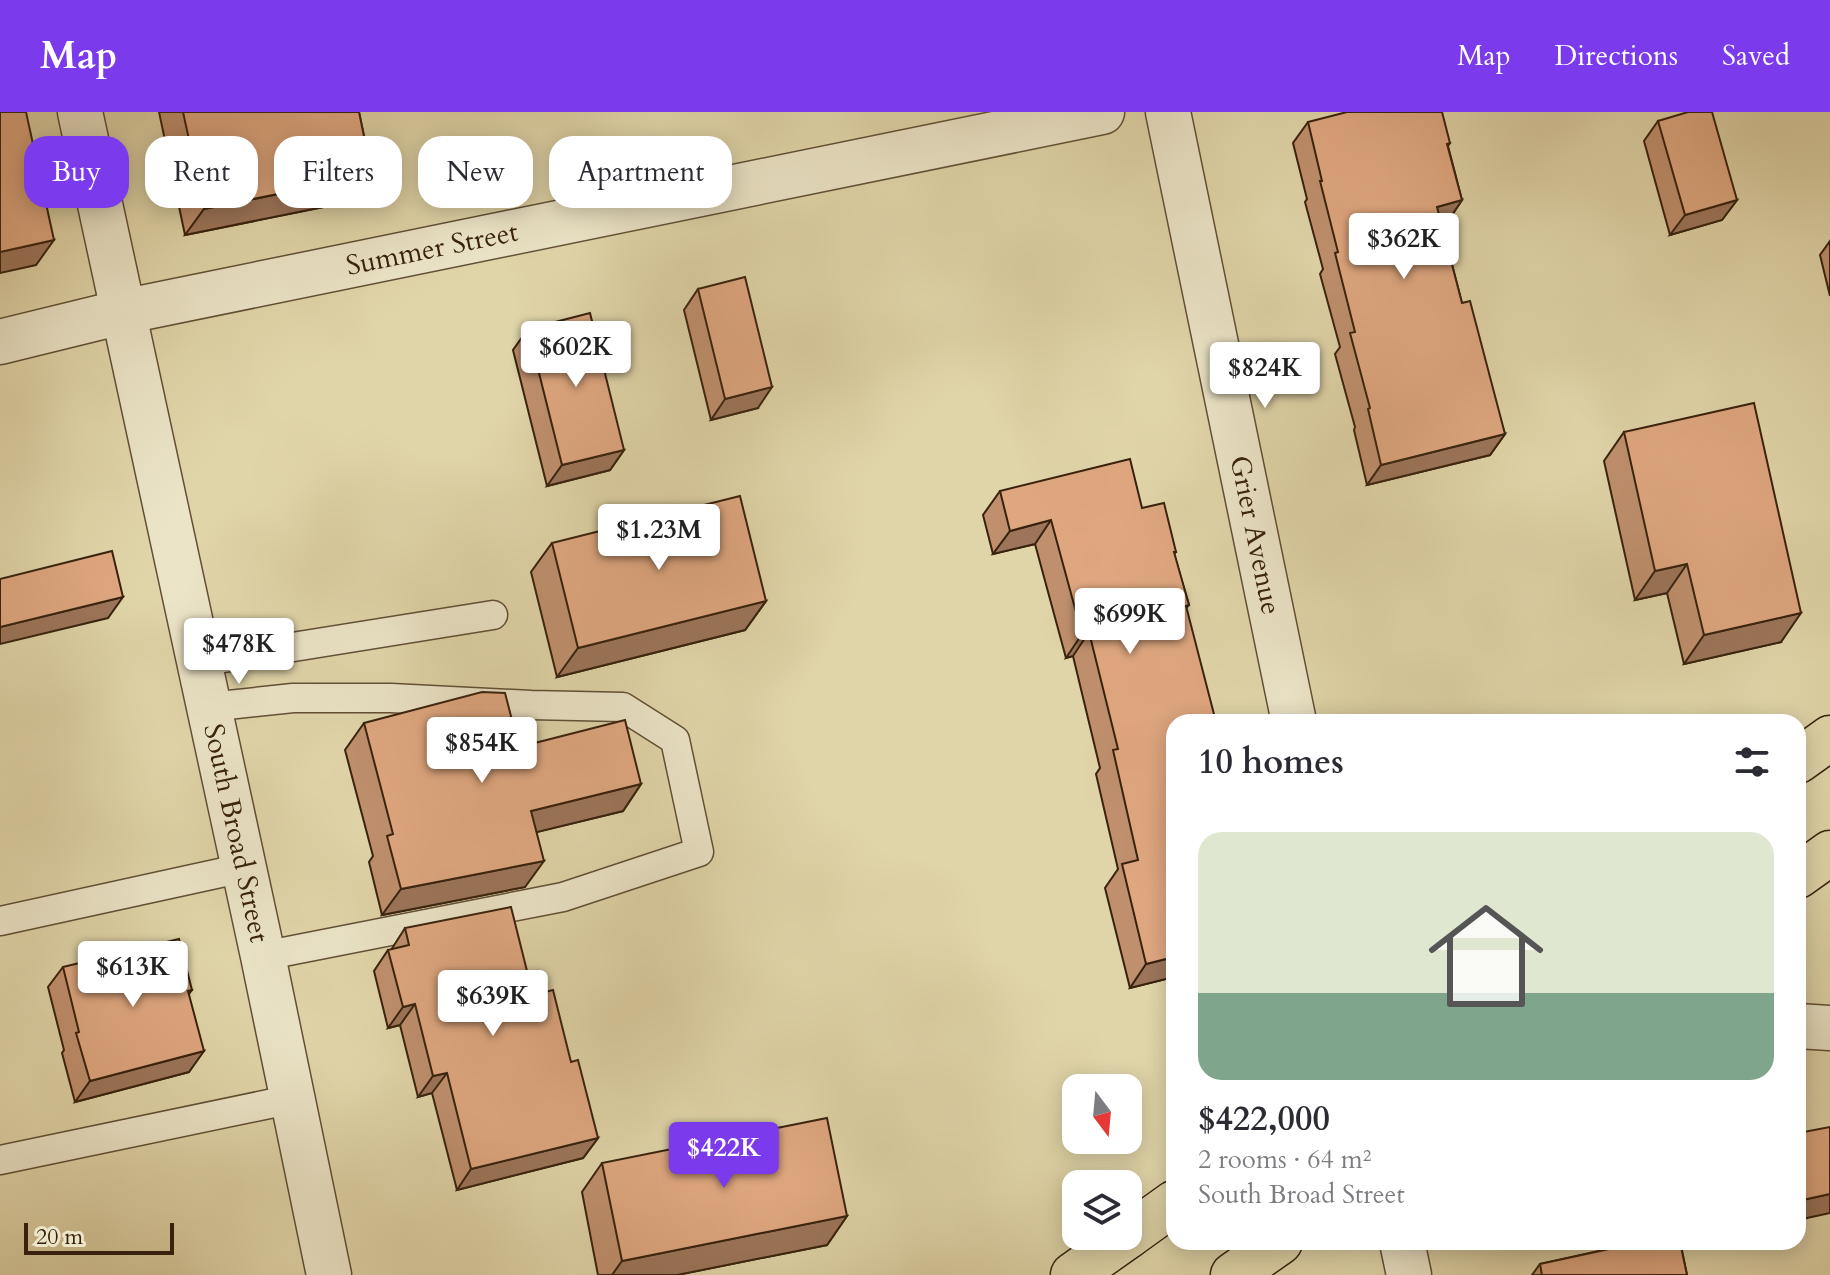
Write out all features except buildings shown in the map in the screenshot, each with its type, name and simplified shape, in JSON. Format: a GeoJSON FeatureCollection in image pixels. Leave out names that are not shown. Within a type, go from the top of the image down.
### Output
{"type":"FeatureCollection","features":[{"type":"Feature","properties":{"kind":"highway"},"geometry":{"type":"LineString","coordinates":[[1806,755],[1830,738]]}},
{"type":"Feature","properties":{"kind":"highway"},"geometry":{"type":"LineString","coordinates":[[1806,870],[1830,853]]}},
{"type":"Feature","properties":{"kind":"highway"},"geometry":{"type":"LineString","coordinates":[[1142,1226],[1166,1209]]}},
{"type":"Feature","properties":{"kind":"highway"},"geometry":{"type":"LineString","coordinates":[[1073,1275],[1108,1250]]}},
{"type":"Feature","properties":{"kind":"highway"},"geometry":{"type":"LineString","coordinates":[[1233,1275],[1269,1250]]}},
{"type":"Feature","properties":{"kind":"street","name":"South Broad Street"},"geometry":{"type":"LineString","coordinates":[[80,112],[329,1275]]}},
{"type":"Feature","properties":{"kind":"street","name":"Summer Street"},"geometry":{"type":"LineString","coordinates":[[0,342],[122,312],[1102,112]]}},
{"type":"Feature","properties":{"kind":"street","name":"Grier Avenue"},"geometry":{"type":"LineString","coordinates":[[1168,112],[1292,714]]}},
{"type":"Feature","properties":{"kind":"street"},"geometry":{"type":"LineString","coordinates":[[1806,1026],[1830,1028]]}},
{"type":"Feature","properties":{"kind":"street"},"geometry":{"type":"LineString","coordinates":[[1404,1250],[1409,1275]]}},
{"type":"Feature","properties":{"kind":"lane"},"geometry":{"type":"LineString","coordinates":[[199,662],[493,615]]}},
{"type":"Feature","properties":{"kind":"lane"},"geometry":{"type":"LineString","coordinates":[[209,707],[293,698],[391,698],[623,707],[675,740],[699,852],[563,897],[263,956]]}},
{"type":"Feature","properties":{"kind":"lane"},"geometry":{"type":"LineString","coordinates":[[0,921],[243,868]]}},
{"type":"Feature","properties":{"kind":"lane"},"geometry":{"type":"LineString","coordinates":[[0,1160],[293,1099]]}}]}
